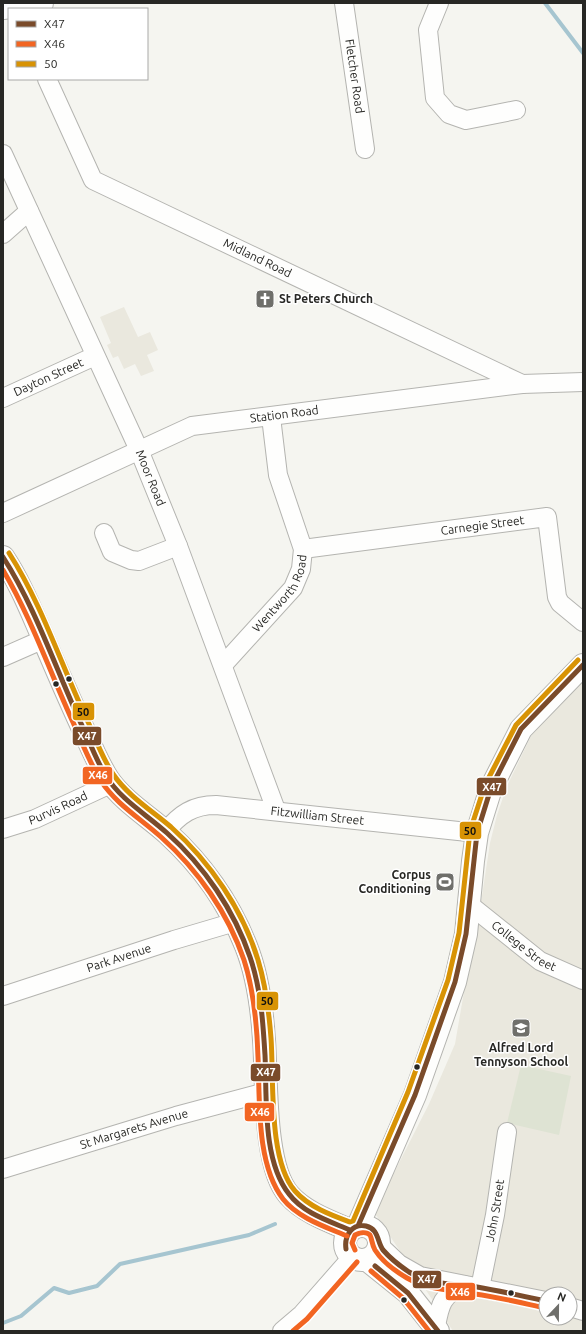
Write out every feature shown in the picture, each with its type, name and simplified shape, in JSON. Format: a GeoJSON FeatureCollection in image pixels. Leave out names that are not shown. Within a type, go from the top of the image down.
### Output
{"type":"FeatureCollection","features":[{"type":"Feature","properties":{"kind":"main road"},"geometry":{"type":"LineString","coordinates":[[11,8],[42,3]]}},
{"type":"Feature","properties":{"kind":"main road"},"geometry":{"type":"LineString","coordinates":[[3,557],[13,571],[100,766],[110,782],[123,796],[166,832],[191,857],[207,877],[235,922],[246,947],[259,992],[264,1039],[266,1092],[273,1156],[279,1178],[287,1193],[302,1207],[354,1228],[366,1226],[375,1231],[378,1235],[366,1254]]}},
{"type":"Feature","properties":{"kind":"main road"},"geometry":{"type":"LineString","coordinates":[[437,1329],[408,1293],[366,1254],[346,1249],[346,1236],[354,1228],[415,1095],[445,1012],[462,954],[470,905],[473,861],[478,833],[491,788],[521,729],[583,665]]}},
{"type":"Feature","properties":{"kind":"street","name":"Fletcher Road"},"geometry":{"type":"LineString","coordinates":[[344,3],[365,149]]}},
{"type":"Feature","properties":{"kind":"street"},"geometry":{"type":"LineString","coordinates":[[439,3],[428,30],[435,98],[449,114],[466,120],[516,110]]}},
{"type":"Feature","properties":{"kind":"street","name":"Midland Road"},"geometry":{"type":"LineString","coordinates":[[47,80],[93,180],[522,384]]}},
{"type":"Feature","properties":{"kind":"street","name":"Moor Road"},"geometry":{"type":"LineString","coordinates":[[3,154],[139,450],[178,546],[276,810]]}},
{"type":"Feature","properties":{"kind":"street"},"geometry":{"type":"LineString","coordinates":[[3,234],[29,211]]}},
{"type":"Feature","properties":{"kind":"street","name":"Dayton Street"},"geometry":{"type":"LineString","coordinates":[[3,398],[95,356]]}},
{"type":"Feature","properties":{"kind":"street","name":"Station Road"},"geometry":{"type":"LineString","coordinates":[[3,513],[192,426],[522,384],[583,382]]}},
{"type":"Feature","properties":{"kind":"street","name":"Wentworth Road"},"geometry":{"type":"LineString","coordinates":[[223,665],[294,588],[301,569],[303,549],[278,475],[271,417]]}},
{"type":"Feature","properties":{"kind":"street","name":"Carnegie Street"},"geometry":{"type":"LineString","coordinates":[[303,549],[547,517],[557,597],[564,606],[583,622]]}},
{"type":"Feature","properties":{"kind":"street"},"geometry":{"type":"LineString","coordinates":[[104,533],[112,552],[132,560],[139,561],[178,546]]}},
{"type":"Feature","properties":{"kind":"street"},"geometry":{"type":"LineString","coordinates":[[3,657],[44,639]]}},
{"type":"Feature","properties":{"kind":"street","name":"Purvis Road"},"geometry":{"type":"LineString","coordinates":[[3,828],[35,819],[104,787],[110,782]]}},
{"type":"Feature","properties":{"kind":"street","name":"Fitzwilliam Street"},"geometry":{"type":"LineString","coordinates":[[166,832],[176,820],[198,806],[216,805],[276,810],[478,833]]}},
{"type":"Feature","properties":{"kind":"street","name":"College Street"},"geometry":{"type":"LineString","coordinates":[[470,905],[540,960],[583,980]]}},
{"type":"Feature","properties":{"kind":"street","name":"Park Avenue"},"geometry":{"type":"LineString","coordinates":[[3,996],[174,940],[235,922]]}},
{"type":"Feature","properties":{"kind":"street","name":"St Margarets Avenue"},"geometry":{"type":"LineString","coordinates":[[3,1169],[176,1116],[266,1092]]}},
{"type":"Feature","properties":{"kind":"street","name":"John Street"},"geometry":{"type":"LineString","coordinates":[[472,1286],[495,1215],[507,1132]]}},
{"type":"Feature","properties":{"kind":"street"},"geometry":{"type":"LineString","coordinates":[[282,1331],[366,1254],[399,1264],[410,1272],[420,1276],[538,1300]]}},
{"type":"Feature","properties":{"kind":"street"},"geometry":{"type":"LineString","coordinates":[[437,1329],[442,1300],[451,1291],[472,1286]]}},
{"type":"Feature","properties":{"kind":"shaded area"},"geometry":{"type":"Polygon","coordinates":[[[124,307],[138,337],[150,332],[158,350],[147,355],[154,371],[141,376],[135,364],[124,369],[118,356],[113,358],[107,345],[111,343],[100,317],[124,307]]]}},
{"type":"Feature","properties":{"kind":"shaded area"},"geometry":{"type":"Polygon","coordinates":[[[583,678],[583,1331],[453,1331],[374,1212],[429,1104],[455,1044],[465,986],[475,942],[490,843],[497,815],[507,786],[533,732],[583,678]]]}},
{"type":"Feature","properties":{"kind":"green space"},"geometry":{"type":"Polygon","coordinates":[[[521,1065],[571,1076],[559,1135],[507,1123],[521,1065]]]}},
{"type":"Feature","properties":{"kind":"waterway"},"geometry":{"type":"LineString","coordinates":[[545,3],[583,53]]}},
{"type":"Feature","properties":{"kind":"waterway"},"geometry":{"type":"LineString","coordinates":[[3,1323],[21,1316],[54,1288],[69,1293],[97,1286],[120,1264],[249,1235],[275,1224]]}},
{"type":"Feature","properties":{"kind":"transit line","name":"50"},"geometry":{"type":"LineString","coordinates":[[9,553],[32,594],[100,750],[113,774],[133,796],[171,827],[199,856],[224,888],[244,923],[258,960],[267,999],[271,1038],[276,1140],[280,1160],[286,1177],[295,1191],[307,1202],[350,1222],[353,1221],[408,1092],[448,980],[459,933],[470,831],[485,785],[516,725],[578,660]]}},
{"type":"Feature","properties":{"kind":"transit line","name":"X47"},"geometry":{"type":"LineString","coordinates":[[3,557],[26,598],[74,708],[106,776],[126,800],[181,846],[205,874],[235,922],[250,957],[257,981],[265,1055],[266,1108],[270,1146],[274,1164],[280,1180],[289,1194],[301,1206],[325,1220],[350,1230]]}},
{"type":"Feature","properties":{"kind":"transit line","name":"X46"},"geometry":{"type":"LineString","coordinates":[[3,570],[24,609],[85,750],[101,781],[121,804],[175,850],[199,878],[220,909],[237,943],[244,960],[253,996],[257,1033],[261,1131],[268,1168],[274,1185],[283,1199],[296,1212],[347,1236]]}},
{"type":"Feature","properties":{"kind":"transit line","name":"X47"},"geometry":{"type":"LineString","coordinates":[[358,1226],[415,1095],[455,982],[466,934],[477,833],[491,788],[521,729],[583,665]]}},
{"type":"Feature","properties":{"kind":"transit line","name":"X47"},"geometry":{"type":"LineString","coordinates":[[346,1249],[346,1240],[350,1232],[357,1226],[366,1226],[376,1233],[381,1247],[395,1262],[417,1276],[433,1281],[477,1287],[538,1299]]}},
{"type":"Feature","properties":{"kind":"transit line","name":"X46"},"geometry":{"type":"LineString","coordinates":[[355,1250],[352,1243],[355,1235],[367,1233],[370,1235],[375,1250],[385,1262],[415,1282],[440,1289],[492,1297],[538,1307]]}},
{"type":"Feature","properties":{"kind":"transit line","name":"X46"},"geometry":{"type":"LineString","coordinates":[[293,1331],[307,1319],[357,1262]]}},
{"type":"Feature","properties":{"kind":"transit line","name":"X47"},"geometry":{"type":"LineString","coordinates":[[375,1266],[408,1293],[438,1331]]}},
{"type":"Feature","properties":{"kind":"transit line","name":"X46"},"geometry":{"type":"LineString","coordinates":[[371,1271],[403,1298],[429,1331]]}},
{"type":"Feature","properties":{"kind":"place","name":"St Peters Church"},"geometry":{"type":"Point","coordinates":[265,299]}},
{"type":"Feature","properties":{"kind":"place","name":"Corpus Conditioning"},"geometry":{"type":"Point","coordinates":[445,882]}},
{"type":"Feature","properties":{"kind":"place","name":"Alfred Lord Tennyson School"},"geometry":{"type":"Point","coordinates":[521,1028]}}]}
